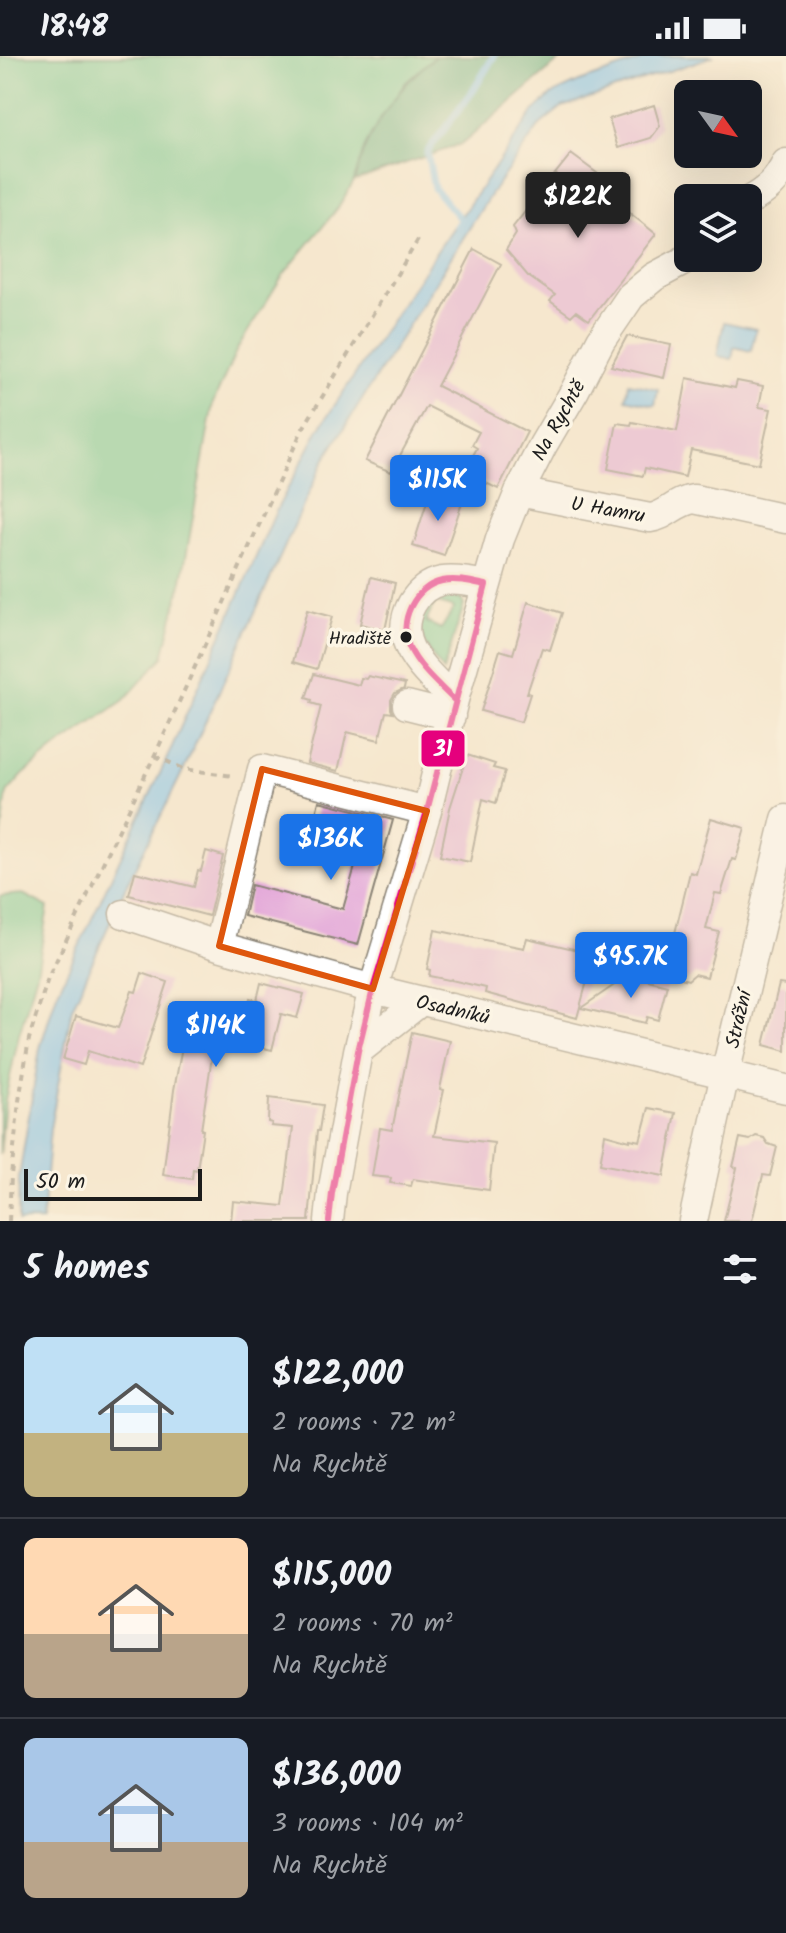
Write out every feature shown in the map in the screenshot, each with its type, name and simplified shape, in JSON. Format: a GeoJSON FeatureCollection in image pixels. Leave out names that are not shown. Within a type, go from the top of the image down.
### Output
{"type":"FeatureCollection","features":[{"type":"Feature","properties":{"kind":"street"},"geometry":{"type":"LineString","coordinates":[[762,193],[771,188],[786,163]]}},
{"type":"Feature","properties":{"kind":"street","name":"Na Rychtě"},"geometry":{"type":"LineString","coordinates":[[329,1221],[358,1051],[373,989],[427,811],[500,539],[519,492],[601,340],[631,296],[654,277],[674,266]]}},
{"type":"Feature","properties":{"kind":"street","name":"U Hamru"},"geometry":{"type":"LineString","coordinates":[[519,492],[650,518],[659,517],[675,505],[694,499],[786,519]]}},
{"type":"Feature","properties":{"kind":"street"},"geometry":{"type":"LineString","coordinates":[[453,708],[415,657],[407,640],[406,618],[417,597],[441,581],[486,585]]}},
{"type":"Feature","properties":{"kind":"street"},"geometry":{"type":"LineString","coordinates":[[407,705],[453,708]]}},
{"type":"Feature","properties":{"kind":"street"},"geometry":{"type":"LineString","coordinates":[[219,946],[262,769],[427,811]]}},
{"type":"Feature","properties":{"kind":"street","name":"Strážní"},"geometry":{"type":"LineString","coordinates":[[693,1221],[786,819]]}},
{"type":"Feature","properties":{"kind":"street","name":"Osadníků"},"geometry":{"type":"LineString","coordinates":[[124,914],[219,946],[373,989],[786,1089]]}},
{"type":"Feature","properties":{"kind":"street"},"geometry":{"type":"LineString","coordinates":[[358,1051],[421,1001]]}},
{"type":"Feature","properties":{"kind":"path"},"geometry":{"type":"LineString","coordinates":[[9,1221],[19,1101],[29,1039],[48,978],[155,756],[302,430],[421,235]]}},
{"type":"Feature","properties":{"kind":"path"},"geometry":{"type":"LineString","coordinates":[[155,756],[184,769],[259,780]]}},
{"type":"Feature","properties":{"kind":"highlighted area"},"geometry":{"type":"Polygon","coordinates":[[[262,769],[427,811],[373,989],[219,946],[262,769]]]}},
{"type":"Feature","properties":{"kind":"green space"},"geometry":{"type":"Polygon","coordinates":[[[0,56],[436,56],[405,83],[365,147],[354,181],[338,208],[283,275],[237,349],[213,403],[182,580],[163,657],[124,700],[53,750],[7,793],[0,849],[0,56]]]}},
{"type":"Feature","properties":{"kind":"green space"},"geometry":{"type":"Polygon","coordinates":[[[436,56],[565,56],[462,144],[354,181],[366,145],[380,120],[405,85],[436,56]]]}},
{"type":"Feature","properties":{"kind":"green space"},"geometry":{"type":"Polygon","coordinates":[[[450,593],[460,597],[464,605],[443,671],[424,644],[419,629],[421,613],[433,597],[450,593]],[[435,602],[426,622],[441,629],[454,608],[435,602]]]}},
{"type":"Feature","properties":{"kind":"green space"},"geometry":{"type":"Polygon","coordinates":[[[23,894],[48,907],[37,973],[5,1100],[0,1155],[0,896],[23,894]]]}},
{"type":"Feature","properties":{"kind":"water"},"geometry":{"type":"Polygon","coordinates":[[[654,56],[714,56],[562,107],[541,124],[492,192],[323,462],[72,1008],[50,1129],[42,1221],[18,1221],[19,1177],[40,1048],[57,993],[163,767],[277,509],[319,429],[533,112],[551,95],[579,82],[654,56]]]}},
{"type":"Feature","properties":{"kind":"water"},"geometry":{"type":"Polygon","coordinates":[[[724,322],[756,329],[751,351],[734,347],[732,359],[717,356],[724,322]]]}},
{"type":"Feature","properties":{"kind":"water"},"geometry":{"type":"Polygon","coordinates":[[[629,383],[658,389],[655,405],[626,399],[629,383]]]}},
{"type":"Feature","properties":{"kind":"building"},"geometry":{"type":"Polygon","coordinates":[[[654,105],[660,126],[651,138],[618,148],[609,119],[654,105]]]}},
{"type":"Feature","properties":{"kind":"building"},"geometry":{"type":"Polygon","coordinates":[[[571,154],[609,182],[602,191],[656,234],[589,320],[576,311],[571,316],[550,301],[555,295],[528,276],[506,250],[516,234],[513,227],[571,154]]]}},
{"type":"Feature","properties":{"kind":"building"},"geometry":{"type":"Polygon","coordinates":[[[474,249],[501,264],[437,386],[527,432],[498,489],[464,472],[477,448],[472,445],[479,432],[427,406],[391,472],[365,461],[474,249]]]}},
{"type":"Feature","properties":{"kind":"building"},"geometry":{"type":"Polygon","coordinates":[[[627,336],[671,345],[664,378],[611,366],[627,336]]]}},
{"type":"Feature","properties":{"kind":"building"},"geometry":{"type":"Polygon","coordinates":[[[687,378],[735,388],[737,381],[763,386],[759,407],[771,409],[759,464],[691,450],[685,477],[645,468],[643,476],[608,469],[617,423],[631,425],[632,422],[677,431],[687,378]]]}},
{"type":"Feature","properties":{"kind":"building"},"geometry":{"type":"Polygon","coordinates":[[[431,489],[463,500],[444,556],[413,546],[431,489]]]}},
{"type":"Feature","properties":{"kind":"building"},"geometry":{"type":"Polygon","coordinates":[[[371,577],[395,583],[385,630],[360,624],[371,577]]]}},
{"type":"Feature","properties":{"kind":"building"},"geometry":{"type":"Polygon","coordinates":[[[528,602],[562,613],[550,650],[542,648],[521,722],[481,711],[500,650],[513,654],[528,602]]]}},
{"type":"Feature","properties":{"kind":"building"},"geometry":{"type":"Polygon","coordinates":[[[307,610],[332,617],[317,669],[293,662],[307,610]]]}},
{"type":"Feature","properties":{"kind":"building"},"geometry":{"type":"Polygon","coordinates":[[[314,674],[359,685],[361,678],[368,676],[405,684],[404,689],[395,693],[391,700],[393,713],[386,712],[379,740],[347,732],[338,771],[307,763],[321,706],[306,698],[314,674]]]}},
{"type":"Feature","properties":{"kind":"building"},"geometry":{"type":"Polygon","coordinates":[[[467,755],[495,764],[493,768],[505,771],[496,803],[483,799],[470,862],[440,856],[450,808],[467,755]]]}},
{"type":"Feature","properties":{"kind":"building"},"geometry":{"type":"Polygon","coordinates":[[[319,801],[393,820],[358,945],[244,916],[251,885],[343,909],[363,838],[313,826],[319,801]]]}},
{"type":"Feature","properties":{"kind":"building"},"geometry":{"type":"Polygon","coordinates":[[[711,818],[745,828],[736,860],[732,859],[721,894],[715,893],[706,929],[719,932],[707,977],[695,974],[688,980],[665,974],[690,872],[696,874],[711,818]]]}},
{"type":"Feature","properties":{"kind":"building"},"geometry":{"type":"Polygon","coordinates":[[[206,851],[223,856],[209,916],[129,895],[135,872],[194,887],[206,851]]]}},
{"type":"Feature","properties":{"kind":"building"},"geometry":{"type":"Polygon","coordinates":[[[435,930],[524,948],[527,938],[582,951],[577,971],[589,974],[577,1018],[485,993],[486,988],[429,976],[430,970],[427,969],[435,930]]]}},
{"type":"Feature","properties":{"kind":"building"},"geometry":{"type":"Polygon","coordinates":[[[142,973],[168,982],[140,1068],[88,1051],[84,1065],[63,1059],[76,1016],[118,1028],[142,973]]]}},
{"type":"Feature","properties":{"kind":"building"},"geometry":{"type":"Polygon","coordinates":[[[629,975],[667,985],[658,1020],[647,1017],[645,1023],[581,1008],[629,975]]]}},
{"type":"Feature","properties":{"kind":"building"},"geometry":{"type":"Polygon","coordinates":[[[261,983],[304,994],[297,1018],[281,1014],[272,1050],[215,1036],[197,1170],[193,1169],[192,1179],[163,1175],[188,1014],[244,1024],[250,998],[257,1000],[261,983]]]}},
{"type":"Feature","properties":{"kind":"building"},"geometry":{"type":"Polygon","coordinates":[[[779,984],[786,985],[786,1051],[764,1045],[779,984]]]}},
{"type":"Feature","properties":{"kind":"building"},"geometry":{"type":"Polygon","coordinates":[[[412,1032],[450,1041],[434,1136],[494,1143],[489,1190],[413,1179],[411,1186],[390,1183],[391,1178],[372,1176],[380,1128],[392,1130],[412,1032]]]}},
{"type":"Feature","properties":{"kind":"building"},"geometry":{"type":"Polygon","coordinates":[[[269,1098],[323,1105],[317,1131],[309,1221],[231,1221],[233,1201],[283,1206],[293,1128],[271,1126],[272,1123],[268,1122],[269,1098]]]}},
{"type":"Feature","properties":{"kind":"building"},"geometry":{"type":"Polygon","coordinates":[[[649,1108],[676,1113],[664,1176],[600,1164],[605,1134],[640,1141],[649,1108]]]}},
{"type":"Feature","properties":{"kind":"building"},"geometry":{"type":"Polygon","coordinates":[[[756,1136],[777,1147],[770,1176],[763,1175],[752,1221],[724,1221],[737,1168],[733,1167],[740,1138],[750,1140],[756,1136]]]}},
{"type":"Feature","properties":{"kind":"waterway"},"geometry":{"type":"LineString","coordinates":[[457,226],[461,220],[434,188],[427,152],[473,91],[494,56]]}},
{"type":"Feature","properties":{"kind":"transit line","name":"31"},"geometry":{"type":"LineString","coordinates":[[329,1221],[358,1051],[373,989],[427,811],[486,585],[453,580],[432,584],[416,598],[407,616],[406,637],[418,662],[454,700]]}},
{"type":"Feature","properties":{"kind":"place","name":"Hradiště"},"geometry":{"type":"Point","coordinates":[406,637]}}]}
